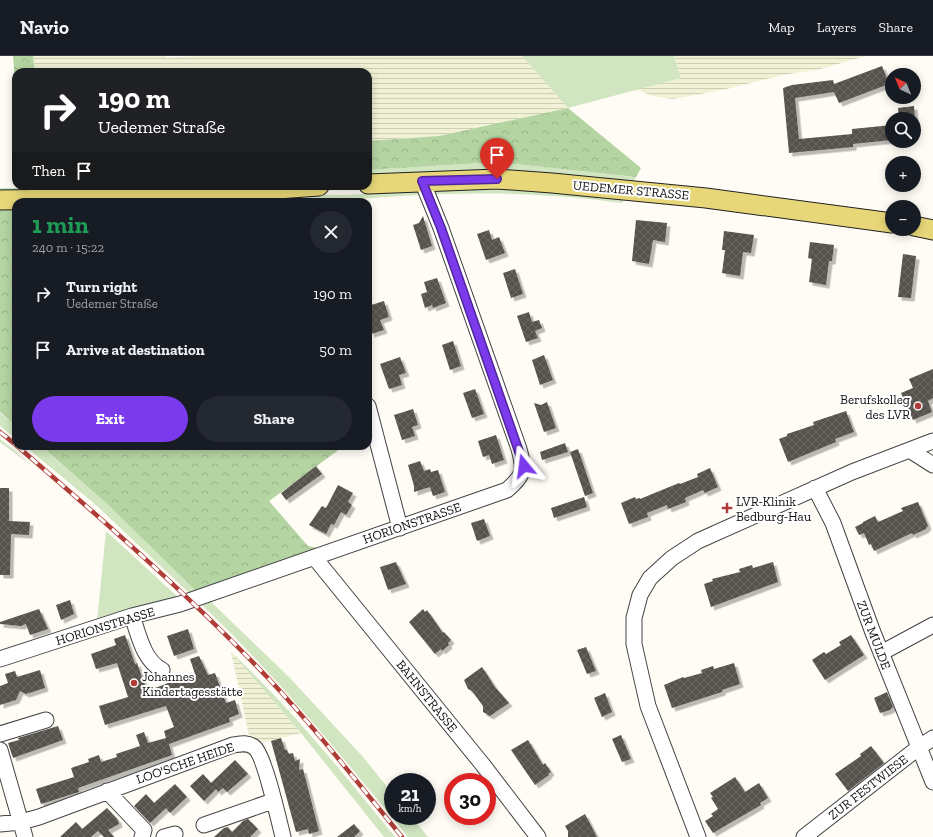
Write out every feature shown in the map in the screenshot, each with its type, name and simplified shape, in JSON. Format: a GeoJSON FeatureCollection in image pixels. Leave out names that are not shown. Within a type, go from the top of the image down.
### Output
{"type":"FeatureCollection","features":[{"type":"Feature","properties":{"kind":"main road","name":"UEDEMER STRASSE"},"geometry":{"type":"LineString","coordinates":[[372,184],[497,179],[552,183],[706,198],[885,222]]}},
{"type":"Feature","properties":{"kind":"main road"},"geometry":{"type":"LineString","coordinates":[[132,198],[266,190]]}},
{"type":"Feature","properties":{"kind":"main road"},"geometry":{"type":"LineString","coordinates":[[0,200],[12,200]]}},
{"type":"Feature","properties":{"kind":"main road"},"geometry":{"type":"LineString","coordinates":[[921,227],[933,230]]}},
{"type":"Feature","properties":{"kind":"street","name":"HORIONSTRASSE"},"geometry":{"type":"LineString","coordinates":[[0,659],[132,616],[180,604],[314,556],[400,528],[507,490],[518,480],[524,466],[441,228],[422,181]]}},
{"type":"Feature","properties":{"kind":"street"},"geometry":{"type":"LineString","coordinates":[[372,421],[400,528]]}},
{"type":"Feature","properties":{"kind":"street"},"geometry":{"type":"LineString","coordinates":[[698,837],[648,706],[634,644],[634,618],[640,595],[650,578],[666,563],[698,541],[852,472],[933,441]]}},
{"type":"Feature","properties":{"kind":"street"},"geometry":{"type":"LineString","coordinates":[[911,450],[933,465]]}},
{"type":"Feature","properties":{"kind":"street","name":"ZUR MULDE"},"geometry":{"type":"LineString","coordinates":[[815,488],[833,523],[881,653],[918,748],[933,782]]}},
{"type":"Feature","properties":{"kind":"street","name":"BAHNSTRASSE"},"geometry":{"type":"LineString","coordinates":[[314,556],[483,765],[538,837]]}},
{"type":"Feature","properties":{"kind":"street"},"geometry":{"type":"LineString","coordinates":[[132,616],[148,659],[156,667],[162,670]]}},
{"type":"Feature","properties":{"kind":"street"},"geometry":{"type":"LineString","coordinates":[[881,653],[933,625]]}},
{"type":"Feature","properties":{"kind":"street"},"geometry":{"type":"LineString","coordinates":[[0,734],[46,720]]}},
{"type":"Feature","properties":{"kind":"street","name":"ZUR FESTWIESE"},"geometry":{"type":"LineString","coordinates":[[804,837],[933,738]]}},
{"type":"Feature","properties":{"kind":"street","name":"LOO'SCHE HEIDE"},"geometry":{"type":"LineString","coordinates":[[0,824],[21,822],[39,817],[233,745],[248,744],[255,748],[262,760],[283,837]]}},
{"type":"Feature","properties":{"kind":"street"},"geometry":{"type":"LineString","coordinates":[[0,750],[24,837]]}},
{"type":"Feature","properties":{"kind":"street"},"geometry":{"type":"LineString","coordinates":[[107,791],[144,830],[142,837]]}},
{"type":"Feature","properties":{"kind":"street"},"geometry":{"type":"LineString","coordinates":[[204,825],[273,801]]}},
{"type":"Feature","properties":{"kind":"green space"},"geometry":{"type":"Polygon","coordinates":[[[13,56],[33,56],[34,68],[14,68],[13,56]]]}},
{"type":"Feature","properties":{"kind":"green space"},"geometry":{"type":"Polygon","coordinates":[[[33,56],[166,56],[166,58],[195,56],[522,56],[568,108],[439,136],[372,141],[372,68],[34,68],[33,56]]]}},
{"type":"Feature","properties":{"kind":"green space"},"geometry":{"type":"Polygon","coordinates":[[[522,56],[674,56],[681,78],[568,108],[522,56]]]}},
{"type":"Feature","properties":{"kind":"green space"},"geometry":{"type":"Polygon","coordinates":[[[674,56],[866,56],[817,70],[788,74],[722,90],[673,99],[652,96],[636,89],[681,78],[674,56]]]}},
{"type":"Feature","properties":{"kind":"green space"},"geometry":{"type":"Polygon","coordinates":[[[568,108],[641,168],[636,177],[497,162],[372,170],[372,141],[439,136],[568,108]]]}},
{"type":"Feature","properties":{"kind":"green space"},"geometry":{"type":"Polygon","coordinates":[[[497,162],[636,177],[632,185],[372,177],[372,170],[497,162]]]}},
{"type":"Feature","properties":{"kind":"green space"},"geometry":{"type":"Polygon","coordinates":[[[0,188],[12,188],[12,190],[97,190],[0,193],[0,188]]]}},
{"type":"Feature","properties":{"kind":"green space"},"geometry":{"type":"Polygon","coordinates":[[[453,189],[515,189],[626,195],[622,203],[556,196],[490,193],[372,198],[224,198],[283,194],[344,195],[453,189]]]}},
{"type":"Feature","properties":{"kind":"green space"},"geometry":{"type":"Polygon","coordinates":[[[0,209],[12,209],[12,422],[0,412],[0,209]]]}},
{"type":"Feature","properties":{"kind":"green space"},"geometry":{"type":"Polygon","coordinates":[[[0,413],[12,423],[12,436],[0,426],[0,413]]]}},
{"type":"Feature","properties":{"kind":"green space"},"geometry":{"type":"Polygon","coordinates":[[[0,439],[34,467],[0,442],[0,439]]]}},
{"type":"Feature","properties":{"kind":"green space"},"geometry":{"type":"Polygon","coordinates":[[[30,450],[45,450],[106,503],[196,591],[190,594],[96,505],[30,450]]]}},
{"type":"Feature","properties":{"kind":"green space"},"geometry":{"type":"Polygon","coordinates":[[[46,450],[339,450],[269,501],[308,546],[318,548],[196,591],[106,503],[46,450]]]}},
{"type":"Feature","properties":{"kind":"green space"},"geometry":{"type":"Polygon","coordinates":[[[106,531],[179,598],[97,622],[106,531]]]}},
{"type":"Feature","properties":{"kind":"green space"},"geometry":{"type":"Polygon","coordinates":[[[208,599],[289,677],[363,757],[384,783],[384,808],[333,746],[281,687],[227,629],[199,602],[208,599]]]}},
{"type":"Feature","properties":{"kind":"green space"},"geometry":{"type":"Polygon","coordinates":[[[231,652],[301,733],[265,742],[249,735],[231,652]]]}},
{"type":"Feature","properties":{"kind":"green space"},"geometry":{"type":"Polygon","coordinates":[[[231,652],[296,718],[395,837],[384,837],[301,733],[231,652]]]}},
{"type":"Feature","properties":{"kind":"green space"},"geometry":{"type":"Polygon","coordinates":[[[398,825],[418,825],[428,837],[408,837],[398,825]]]}},
{"type":"Feature","properties":{"kind":"building"},"geometry":{"type":"Polygon","coordinates":[[[882,66],[885,74],[885,86],[839,103],[834,92],[795,98],[799,139],[852,134],[852,129],[885,126],[885,141],[853,144],[853,147],[789,153],[783,88],[792,85],[833,80],[834,84],[882,66]]]}},
{"type":"Feature","properties":{"kind":"building"},"geometry":{"type":"Polygon","coordinates":[[[914,106],[914,112],[898,112],[898,108],[914,106]]]}},
{"type":"Feature","properties":{"kind":"building"},"geometry":{"type":"Polygon","coordinates":[[[423,216],[432,246],[421,250],[413,225],[419,223],[423,216]]]}},
{"type":"Feature","properties":{"kind":"building"},"geometry":{"type":"Polygon","coordinates":[[[636,220],[667,223],[665,242],[653,240],[649,264],[632,261],[636,220]]]}},
{"type":"Feature","properties":{"kind":"building"},"geometry":{"type":"Polygon","coordinates":[[[489,230],[492,240],[499,237],[505,253],[486,260],[477,234],[489,230]]]}},
{"type":"Feature","properties":{"kind":"building"},"geometry":{"type":"Polygon","coordinates":[[[724,231],[754,235],[751,253],[743,252],[740,276],[722,273],[725,250],[722,250],[724,231]]]}},
{"type":"Feature","properties":{"kind":"building"},"geometry":{"type":"Polygon","coordinates":[[[810,242],[834,245],[832,261],[829,261],[826,285],[809,282],[812,259],[808,258],[810,242]]]}},
{"type":"Feature","properties":{"kind":"building"},"geometry":{"type":"Polygon","coordinates":[[[903,254],[916,256],[911,298],[898,297],[903,254]]]}},
{"type":"Feature","properties":{"kind":"building"},"geometry":{"type":"Polygon","coordinates":[[[515,269],[523,294],[511,298],[503,273],[515,269]]]}},
{"type":"Feature","properties":{"kind":"building"},"geometry":{"type":"Polygon","coordinates":[[[437,278],[446,303],[433,308],[432,305],[425,308],[421,294],[427,292],[424,282],[437,278]]]}},
{"type":"Feature","properties":{"kind":"building"},"geometry":{"type":"Polygon","coordinates":[[[384,301],[389,317],[380,320],[384,330],[372,334],[372,305],[384,301]]]}},
{"type":"Feature","properties":{"kind":"building"},"geometry":{"type":"Polygon","coordinates":[[[529,312],[532,322],[539,320],[542,328],[535,331],[538,338],[526,342],[517,316],[529,312]]]}},
{"type":"Feature","properties":{"kind":"building"},"geometry":{"type":"Polygon","coordinates":[[[453,341],[461,366],[450,370],[442,345],[453,341]]]}},
{"type":"Feature","properties":{"kind":"building"},"geometry":{"type":"Polygon","coordinates":[[[544,355],[553,380],[540,385],[532,360],[544,355]]]}},
{"type":"Feature","properties":{"kind":"building"},"geometry":{"type":"Polygon","coordinates":[[[400,357],[406,373],[399,375],[402,385],[389,389],[380,364],[400,357]]]}},
{"type":"Feature","properties":{"kind":"building","name":"Berufskolleg des LVR"},"geometry":{"type":"Polygon","coordinates":[[[933,369],[933,398],[928,401],[932,412],[913,420],[901,393],[913,388],[909,379],[933,369]]]}},
{"type":"Feature","properties":{"kind":"building"},"geometry":{"type":"Polygon","coordinates":[[[475,389],[484,414],[472,418],[463,393],[475,389]]]}},
{"type":"Feature","properties":{"kind":"building"},"geometry":{"type":"Polygon","coordinates":[[[547,402],[556,428],[544,432],[534,403],[541,405],[547,402]]]}},
{"type":"Feature","properties":{"kind":"building"},"geometry":{"type":"Polygon","coordinates":[[[413,409],[418,425],[412,427],[415,436],[402,440],[394,415],[413,409]]]}},
{"type":"Feature","properties":{"kind":"building"},"geometry":{"type":"Polygon","coordinates":[[[846,411],[854,432],[835,439],[836,442],[788,462],[779,439],[787,436],[787,434],[814,425],[813,422],[846,411]]]}},
{"type":"Feature","properties":{"kind":"building"},"geometry":{"type":"Polygon","coordinates":[[[496,435],[504,460],[492,464],[489,455],[483,457],[478,441],[496,435]]]}},
{"type":"Feature","properties":{"kind":"building"},"geometry":{"type":"Polygon","coordinates":[[[565,443],[568,452],[542,460],[540,452],[565,443]]]}},
{"type":"Feature","properties":{"kind":"building"},"geometry":{"type":"Polygon","coordinates":[[[578,449],[593,493],[585,496],[570,452],[578,449]]]}},
{"type":"Feature","properties":{"kind":"building"},"geometry":{"type":"Polygon","coordinates":[[[420,461],[424,471],[430,469],[431,472],[438,470],[445,492],[433,496],[430,487],[414,492],[414,486],[408,465],[420,461]]]}},
{"type":"Feature","properties":{"kind":"building"},"geometry":{"type":"Polygon","coordinates":[[[316,466],[322,474],[286,500],[281,493],[316,466]]]}},
{"type":"Feature","properties":{"kind":"building"},"geometry":{"type":"Polygon","coordinates":[[[710,468],[718,487],[705,493],[703,490],[685,498],[686,502],[668,509],[667,505],[647,513],[648,517],[629,524],[621,503],[635,497],[636,499],[640,499],[698,477],[697,474],[710,468]]]}},
{"type":"Feature","properties":{"kind":"building"},"geometry":{"type":"Polygon","coordinates":[[[338,485],[353,493],[348,502],[352,505],[346,515],[341,512],[334,525],[331,524],[326,534],[309,525],[322,506],[326,508],[338,485]]]}},
{"type":"Feature","properties":{"kind":"building"},"geometry":{"type":"Polygon","coordinates":[[[0,488],[9,488],[9,521],[30,522],[29,535],[11,534],[10,575],[0,575],[0,488]]]}},
{"type":"Feature","properties":{"kind":"building"},"geometry":{"type":"Polygon","coordinates":[[[584,497],[587,507],[554,518],[551,508],[584,497]]]}},
{"type":"Feature","properties":{"kind":"building"},"geometry":{"type":"Polygon","coordinates":[[[918,502],[928,526],[926,529],[913,535],[912,533],[874,551],[871,544],[869,545],[864,533],[859,535],[855,527],[875,516],[878,522],[903,511],[901,508],[918,502]]]}},
{"type":"Feature","properties":{"kind":"building"},"geometry":{"type":"Polygon","coordinates":[[[484,519],[490,536],[477,541],[471,523],[484,519]]]}},
{"type":"Feature","properties":{"kind":"building"},"geometry":{"type":"Polygon","coordinates":[[[396,562],[406,584],[388,590],[380,567],[396,562]]]}},
{"type":"Feature","properties":{"kind":"building"},"geometry":{"type":"Polygon","coordinates":[[[773,562],[778,582],[711,607],[704,584],[713,581],[712,579],[740,572],[739,569],[752,565],[753,568],[773,562]]]}},
{"type":"Feature","properties":{"kind":"building"},"geometry":{"type":"Polygon","coordinates":[[[70,600],[74,614],[61,620],[56,605],[70,600]]]}},
{"type":"Feature","properties":{"kind":"building"},"geometry":{"type":"Polygon","coordinates":[[[39,609],[48,629],[30,635],[26,624],[21,626],[0,624],[0,622],[39,609]]]}},
{"type":"Feature","properties":{"kind":"building"},"geometry":{"type":"Polygon","coordinates":[[[423,609],[425,612],[427,610],[443,633],[444,632],[451,640],[448,643],[449,645],[442,651],[441,649],[435,654],[409,622],[423,609]]]}},
{"type":"Feature","properties":{"kind":"building"},"geometry":{"type":"Polygon","coordinates":[[[188,629],[194,649],[174,656],[167,636],[188,629]]]}},
{"type":"Feature","properties":{"kind":"building"},"geometry":{"type":"Polygon","coordinates":[[[125,635],[135,664],[137,663],[147,691],[179,679],[180,682],[196,677],[190,659],[199,656],[208,675],[215,673],[226,703],[235,700],[239,714],[229,718],[230,722],[169,744],[172,755],[78,788],[79,792],[41,804],[36,789],[74,777],[71,768],[89,762],[88,759],[99,755],[101,762],[117,757],[116,754],[140,746],[136,735],[144,732],[148,743],[166,738],[164,731],[174,727],[166,706],[105,725],[99,706],[128,697],[117,663],[96,669],[91,654],[116,645],[114,639],[125,635]]]}},
{"type":"Feature","properties":{"kind":"building"},"geometry":{"type":"Polygon","coordinates":[[[851,635],[864,655],[825,680],[812,660],[824,652],[826,654],[841,645],[839,642],[851,635]]]}},
{"type":"Feature","properties":{"kind":"building"},"geometry":{"type":"Polygon","coordinates":[[[586,647],[596,671],[587,674],[577,650],[586,647]]]}},
{"type":"Feature","properties":{"kind":"building"},"geometry":{"type":"Polygon","coordinates":[[[734,663],[740,684],[722,690],[722,692],[672,708],[664,685],[683,677],[702,673],[701,670],[713,666],[714,669],[734,663]]]}},
{"type":"Feature","properties":{"kind":"building"},"geometry":{"type":"Polygon","coordinates":[[[482,667],[495,687],[509,703],[490,716],[483,712],[483,706],[472,691],[468,689],[464,680],[482,667]]]}},
{"type":"Feature","properties":{"kind":"building"},"geometry":{"type":"Polygon","coordinates":[[[40,670],[45,688],[26,694],[20,691],[16,700],[0,705],[0,686],[8,683],[5,674],[15,671],[17,677],[40,670]]]}},
{"type":"Feature","properties":{"kind":"building"},"geometry":{"type":"Polygon","coordinates":[[[887,692],[893,707],[890,710],[880,713],[874,698],[887,692]]]}},
{"type":"Feature","properties":{"kind":"building"},"geometry":{"type":"Polygon","coordinates":[[[605,693],[612,712],[602,717],[594,698],[605,693]]]}},
{"type":"Feature","properties":{"kind":"building"},"geometry":{"type":"Polygon","coordinates":[[[58,726],[63,740],[13,758],[8,743],[19,740],[18,738],[58,726]]]}},
{"type":"Feature","properties":{"kind":"building"},"geometry":{"type":"Polygon","coordinates":[[[621,735],[631,759],[622,762],[612,739],[621,735]]]}},
{"type":"Feature","properties":{"kind":"building"},"geometry":{"type":"Polygon","coordinates":[[[281,738],[285,750],[287,750],[289,754],[293,753],[295,761],[300,759],[299,770],[303,769],[319,831],[309,834],[308,829],[296,832],[271,741],[281,738]]]}},
{"type":"Feature","properties":{"kind":"building"},"geometry":{"type":"Polygon","coordinates":[[[528,740],[543,765],[545,763],[551,772],[535,785],[511,750],[528,740]]]}},
{"type":"Feature","properties":{"kind":"building"},"geometry":{"type":"Polygon","coordinates":[[[871,746],[884,763],[848,791],[835,774],[861,756],[860,754],[871,746]]]}},
{"type":"Feature","properties":{"kind":"building"},"geometry":{"type":"Polygon","coordinates":[[[235,760],[248,774],[227,792],[223,788],[218,792],[216,789],[204,801],[190,786],[203,774],[211,783],[235,760]]]}},
{"type":"Feature","properties":{"kind":"building"},"geometry":{"type":"Polygon","coordinates":[[[735,777],[745,792],[759,783],[768,798],[760,803],[761,805],[713,833],[705,821],[713,816],[711,814],[718,809],[711,798],[713,797],[710,793],[735,777]]]}},
{"type":"Feature","properties":{"kind":"building"},"geometry":{"type":"Polygon","coordinates":[[[175,784],[187,797],[170,813],[166,808],[150,823],[134,806],[146,794],[154,803],[175,784]]]}},
{"type":"Feature","properties":{"kind":"building"},"geometry":{"type":"Polygon","coordinates":[[[107,808],[118,820],[119,824],[108,830],[114,837],[104,837],[98,831],[91,837],[60,837],[76,822],[82,829],[107,808]]]}},
{"type":"Feature","properties":{"kind":"building"},"geometry":{"type":"Polygon","coordinates":[[[585,814],[597,837],[568,837],[568,831],[565,826],[585,814]]]}},
{"type":"Feature","properties":{"kind":"building"},"geometry":{"type":"Polygon","coordinates":[[[248,819],[258,829],[250,837],[214,837],[224,828],[228,827],[232,832],[243,821],[248,819]]]}},
{"type":"Feature","properties":{"kind":"building"},"geometry":{"type":"Polygon","coordinates":[[[354,824],[360,831],[354,837],[337,837],[354,824]]]}},
{"type":"Feature","properties":{"kind":"railway"},"geometry":{"type":"LineString","coordinates":[[0,432],[12,442]]}},
{"type":"Feature","properties":{"kind":"railway"},"geometry":{"type":"LineString","coordinates":[[22,450],[177,588],[238,647],[303,716],[402,837]]}},
{"type":"Feature","properties":{"kind":"place","name":"Berufskolleg des LVR"},"geometry":{"type":"Point","coordinates":[918,406]}},
{"type":"Feature","properties":{"kind":"place","name":"LVR-Klinik Bedburg-Hau"},"geometry":{"type":"Point","coordinates":[727,508]}},
{"type":"Feature","properties":{"kind":"place","name":"Johannes Kindertagesstätte"},"geometry":{"type":"Point","coordinates":[134,683]}},
{"type":"Feature","properties":{"kind":"route"},"geometry":{"type":"LineString","coordinates":[[497,179],[422,181],[441,228],[524,466]]}}]}
